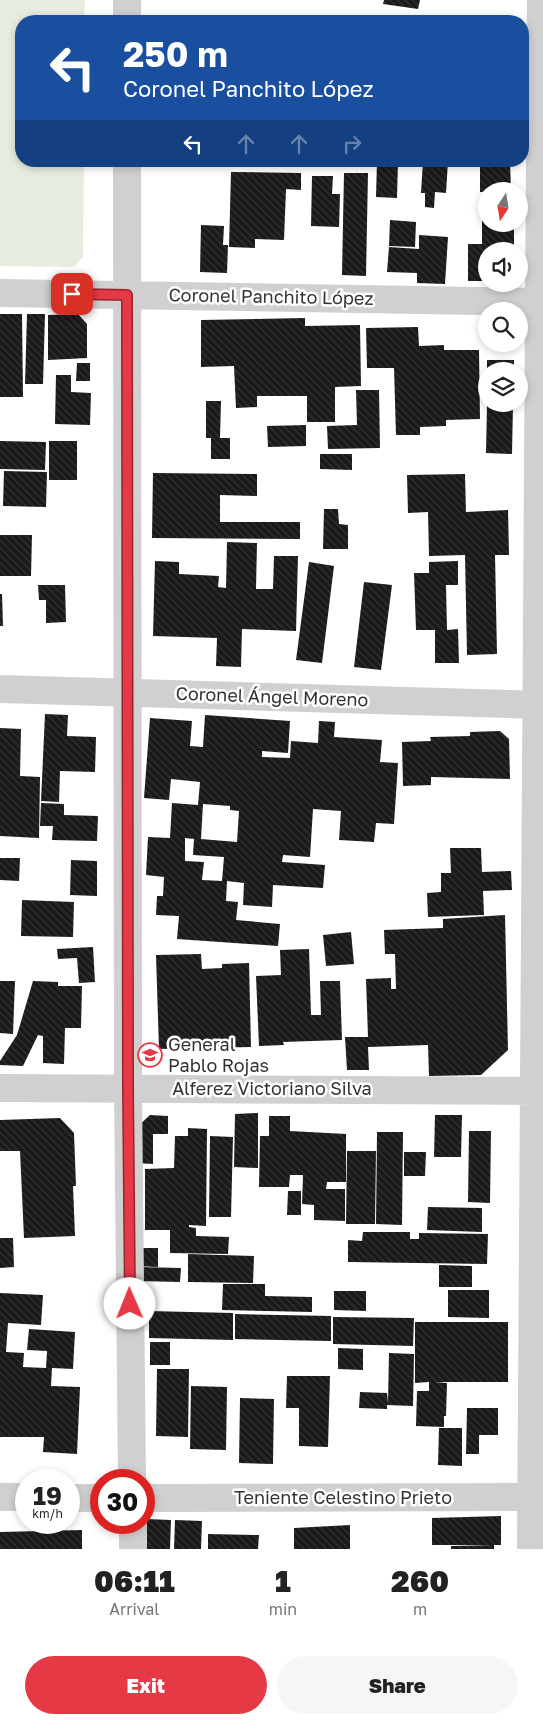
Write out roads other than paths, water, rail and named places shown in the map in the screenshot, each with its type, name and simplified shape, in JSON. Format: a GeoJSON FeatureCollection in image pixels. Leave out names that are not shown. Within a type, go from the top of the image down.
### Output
{"type":"FeatureCollection","features":[{"type":"Feature","properties":{"kind":"street"},"geometry":{"type":"LineString","coordinates":[[127,0],[127,15]]}},
{"type":"Feature","properties":{"kind":"street"},"geometry":{"type":"LineString","coordinates":[[531,1549],[537,1497],[541,0]]}},
{"type":"Feature","properties":{"kind":"street"},"geometry":{"type":"LineString","coordinates":[[127,167],[128,1088],[132,1469]]}},
{"type":"Feature","properties":{"kind":"street","name":"Coronel Panchito López"},"geometry":{"type":"LineString","coordinates":[[0,292],[541,302]]}},
{"type":"Feature","properties":{"kind":"street","name":"Coronel Ángel Moreno"},"geometry":{"type":"LineString","coordinates":[[0,689],[540,705]]}},
{"type":"Feature","properties":{"kind":"street","name":"Alferez Victoriano Silva"},"geometry":{"type":"LineString","coordinates":[[0,1088],[538,1091]]}},
{"type":"Feature","properties":{"kind":"street"},"geometry":{"type":"LineString","coordinates":[[0,1497],[15,1497]]}},
{"type":"Feature","properties":{"kind":"street","name":"Teniente Celestino Prieto"},"geometry":{"type":"LineString","coordinates":[[155,1498],[537,1497]]}},
{"type":"Feature","properties":{"kind":"street"},"geometry":{"type":"LineString","coordinates":[[133,1534],[133,1549]]}},
{"type":"Feature","properties":{"kind":"place","name":"General Pablo Rojas"},"geometry":{"type":"Point","coordinates":[150,1055]}}]}
